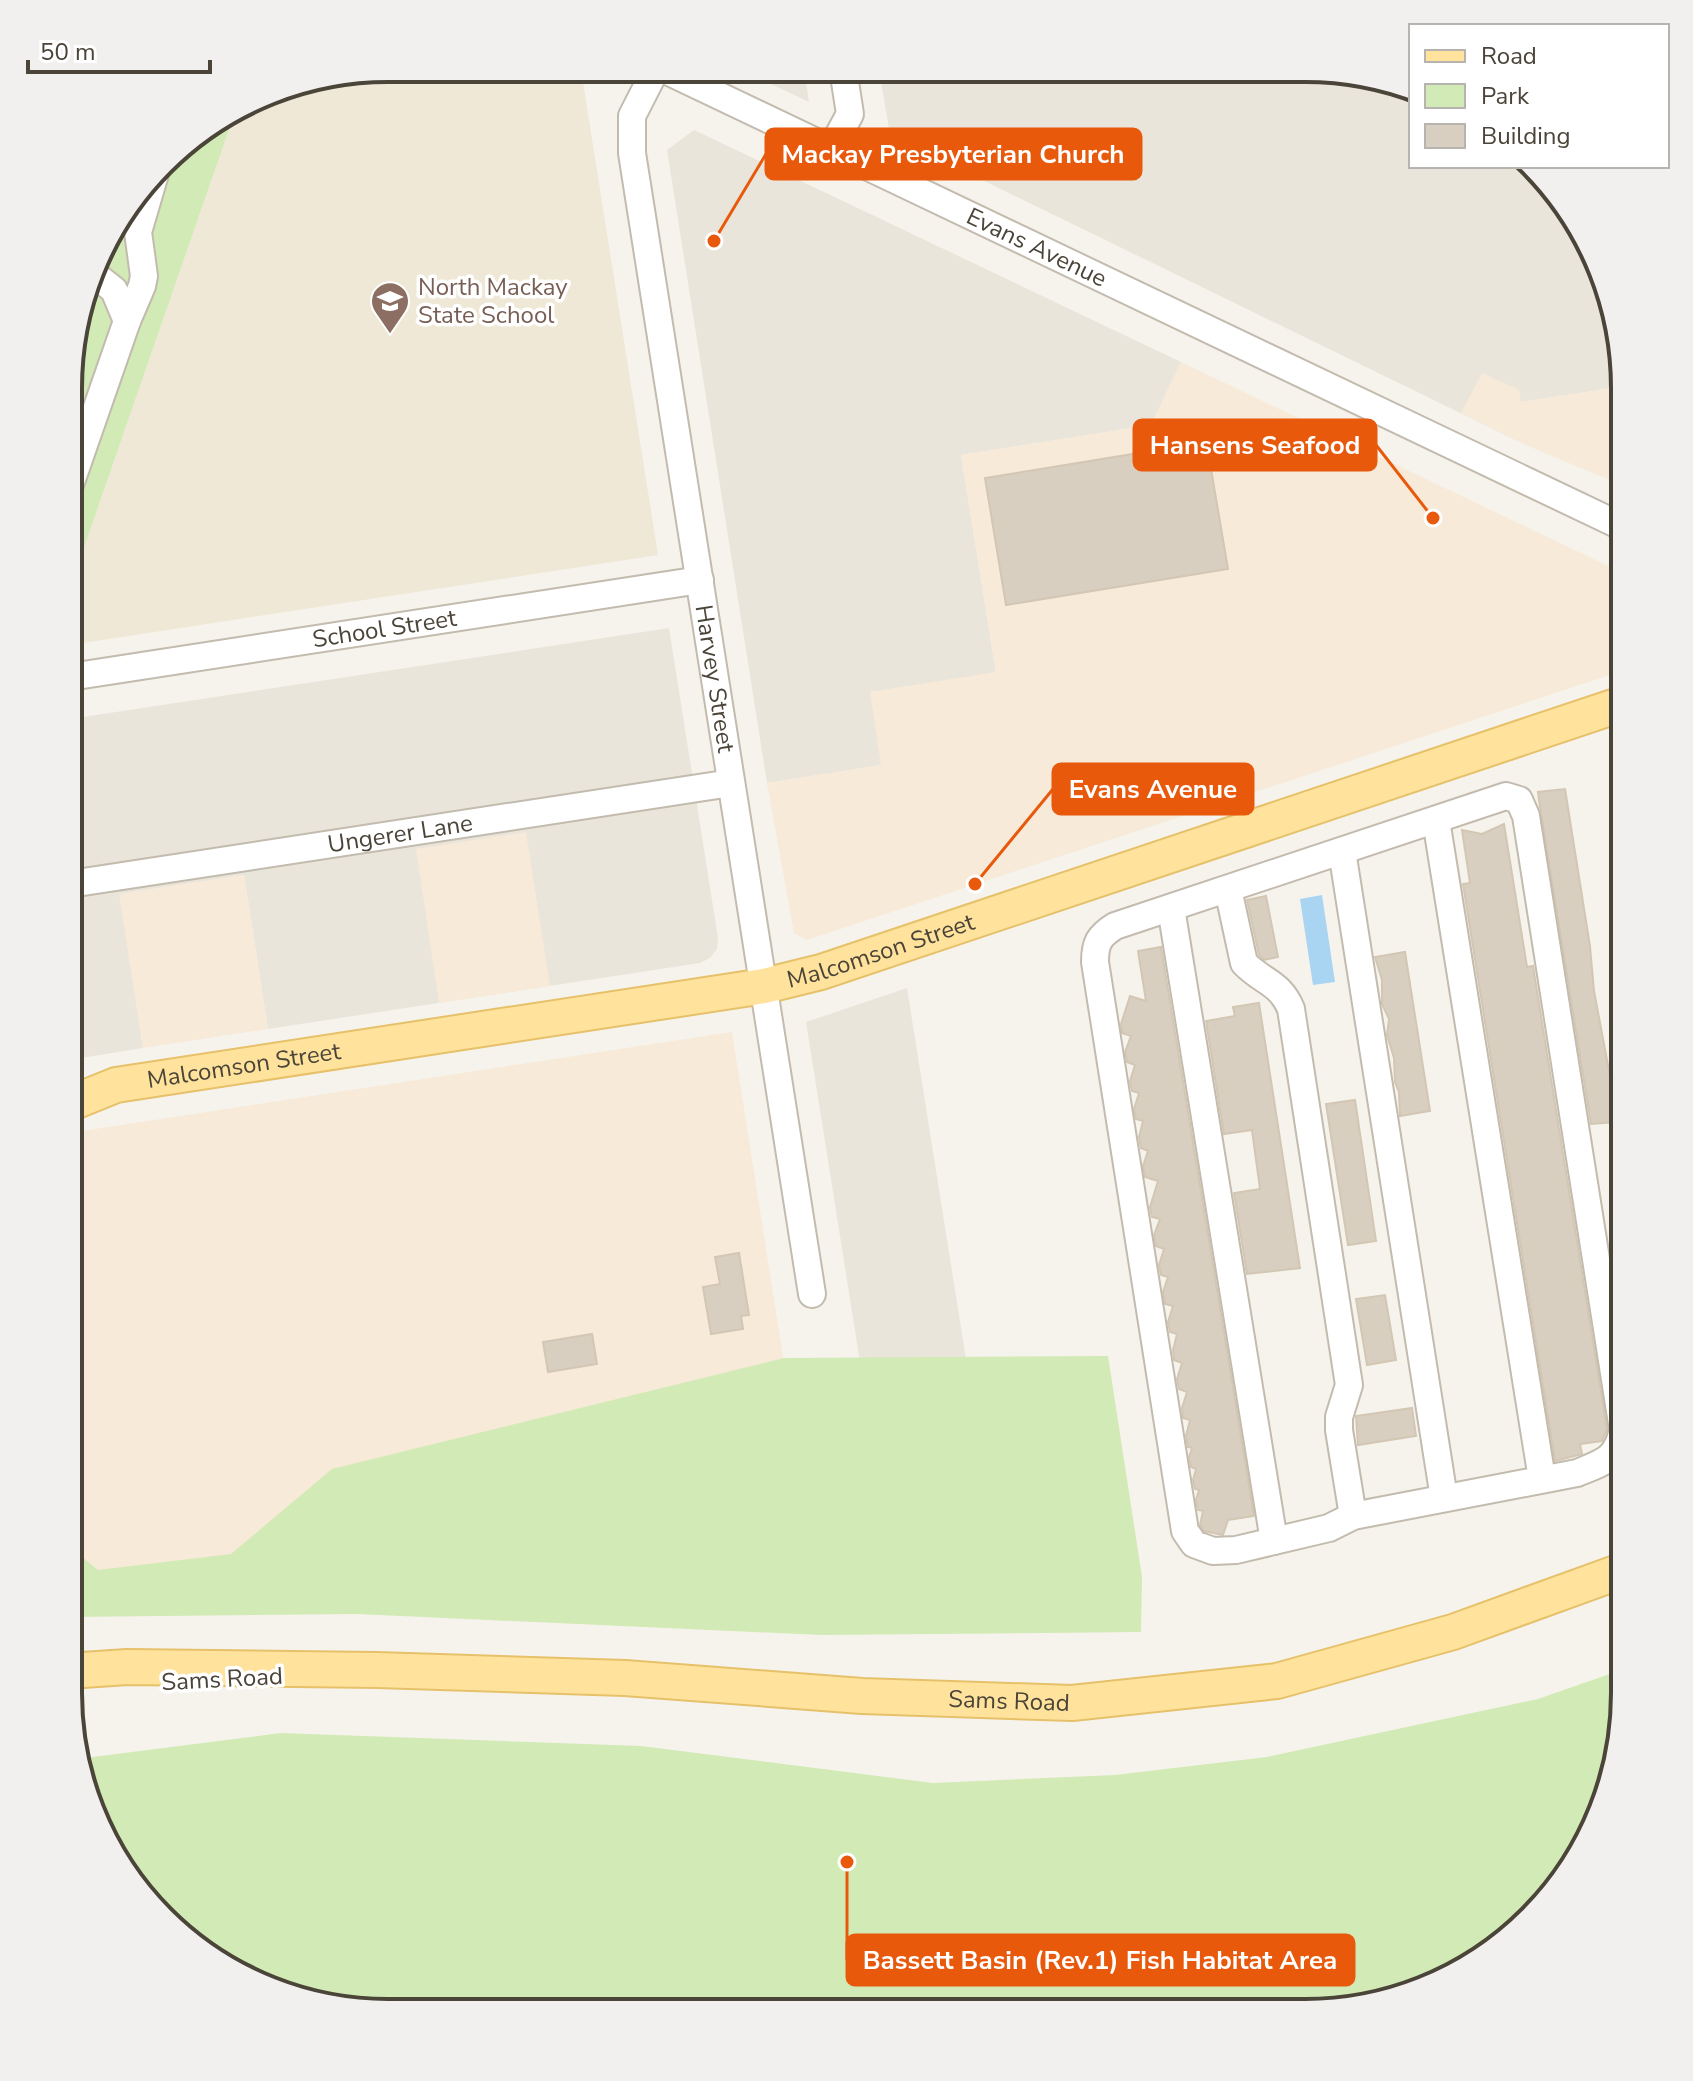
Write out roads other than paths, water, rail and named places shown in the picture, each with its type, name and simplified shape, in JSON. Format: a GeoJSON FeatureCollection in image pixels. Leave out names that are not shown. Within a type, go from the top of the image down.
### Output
{"type":"FeatureCollection","features":[{"type":"Feature","properties":{"kind":"main road","name":"Malcomson Street"},"geometry":{"type":"LineString","coordinates":[[82,1099],[116,1085],[764,986],[821,972],[1611,709]]}},
{"type":"Feature","properties":{"kind":"main road","name":"Malcomson Street"},"geometry":{"type":"LineString","coordinates":[[82,1081],[116,1085]]}},
{"type":"Feature","properties":{"kind":"main road","name":"Sams Road"},"geometry":{"type":"LineString","coordinates":[[82,1670],[127,1667],[377,1670],[625,1678],[862,1696],[1072,1703],[1277,1681],[1453,1632],[1611,1575]]}},
{"type":"Feature","properties":{"kind":"main road","name":"Sams Road"},"geometry":{"type":"LineString","coordinates":[[82,1689],[126,1684],[377,1670]]}},
{"type":"Feature","properties":{"kind":"street","name":"Harvey Street"},"geometry":{"type":"LineString","coordinates":[[649,82],[632,116],[632,153],[812,1294]]}},
{"type":"Feature","properties":{"kind":"street","name":"Evans Avenue"},"geometry":{"type":"LineString","coordinates":[[690,82],[1611,521]]}},
{"type":"Feature","properties":{"kind":"street"},"geometry":{"type":"LineString","coordinates":[[831,149],[850,114],[845,82]]}},
{"type":"Feature","properties":{"kind":"street"},"geometry":{"type":"LineString","coordinates":[[82,450],[142,286],[144,276],[138,232],[148,199]]}},
{"type":"Feature","properties":{"kind":"street"},"geometry":{"type":"LineString","coordinates":[[102,280],[114,290],[127,321]]}},
{"type":"Feature","properties":{"kind":"street","name":"School Street"},"geometry":{"type":"LineString","coordinates":[[82,675],[700,580]]}},
{"type":"Feature","properties":{"kind":"street","name":"Ungerer Lane"},"geometry":{"type":"LineString","coordinates":[[82,882],[731,783]]}},
{"type":"Feature","properties":{"kind":"street"},"geometry":{"type":"LineString","coordinates":[[1611,1354],[1529,831],[1519,800],[1506,796],[1115,926],[1102,934],[1095,946],[1095,962],[1185,1531],[1194,1544],[1213,1551],[1236,1550],[1329,1528],[1353,1516],[1577,1473],[1603,1463],[1611,1456]]}},
{"type":"Feature","properties":{"kind":"street"},"geometry":{"type":"LineString","coordinates":[[1436,820],[1542,1479]]}},
{"type":"Feature","properties":{"kind":"street"},"geometry":{"type":"LineString","coordinates":[[1342,851],[1444,1498]]}},
{"type":"Feature","properties":{"kind":"street"},"geometry":{"type":"LineString","coordinates":[[1228,889],[1244,963],[1277,986],[1291,1009],[1349,1385],[1339,1417],[1339,1430],[1353,1516]]}},
{"type":"Feature","properties":{"kind":"street"},"geometry":{"type":"LineString","coordinates":[[1171,908],[1274,1541]]}},
{"type":"Feature","properties":{"kind":"water"},"geometry":{"type":"Polygon","coordinates":[[[1322,895],[1335,982],[1313,985],[1300,899],[1322,895]]]}},
{"type":"Feature","properties":{"kind":"place","name":"Mackay Presbyterian Church"},"geometry":{"type":"Point","coordinates":[714,241]}},
{"type":"Feature","properties":{"kind":"place","name":"North Mackay State School"},"geometry":{"type":"Point","coordinates":[390,335]}},
{"type":"Feature","properties":{"kind":"place","name":"Hansens Seafood"},"geometry":{"type":"Point","coordinates":[1433,518]}},
{"type":"Feature","properties":{"kind":"place","name":"Evans Avenue"},"geometry":{"type":"Point","coordinates":[975,884]}},
{"type":"Feature","properties":{"kind":"place","name":"Bassett Basin (Rev.1) Fish Habitat Area"},"geometry":{"type":"Point","coordinates":[847,1862]}}]}
